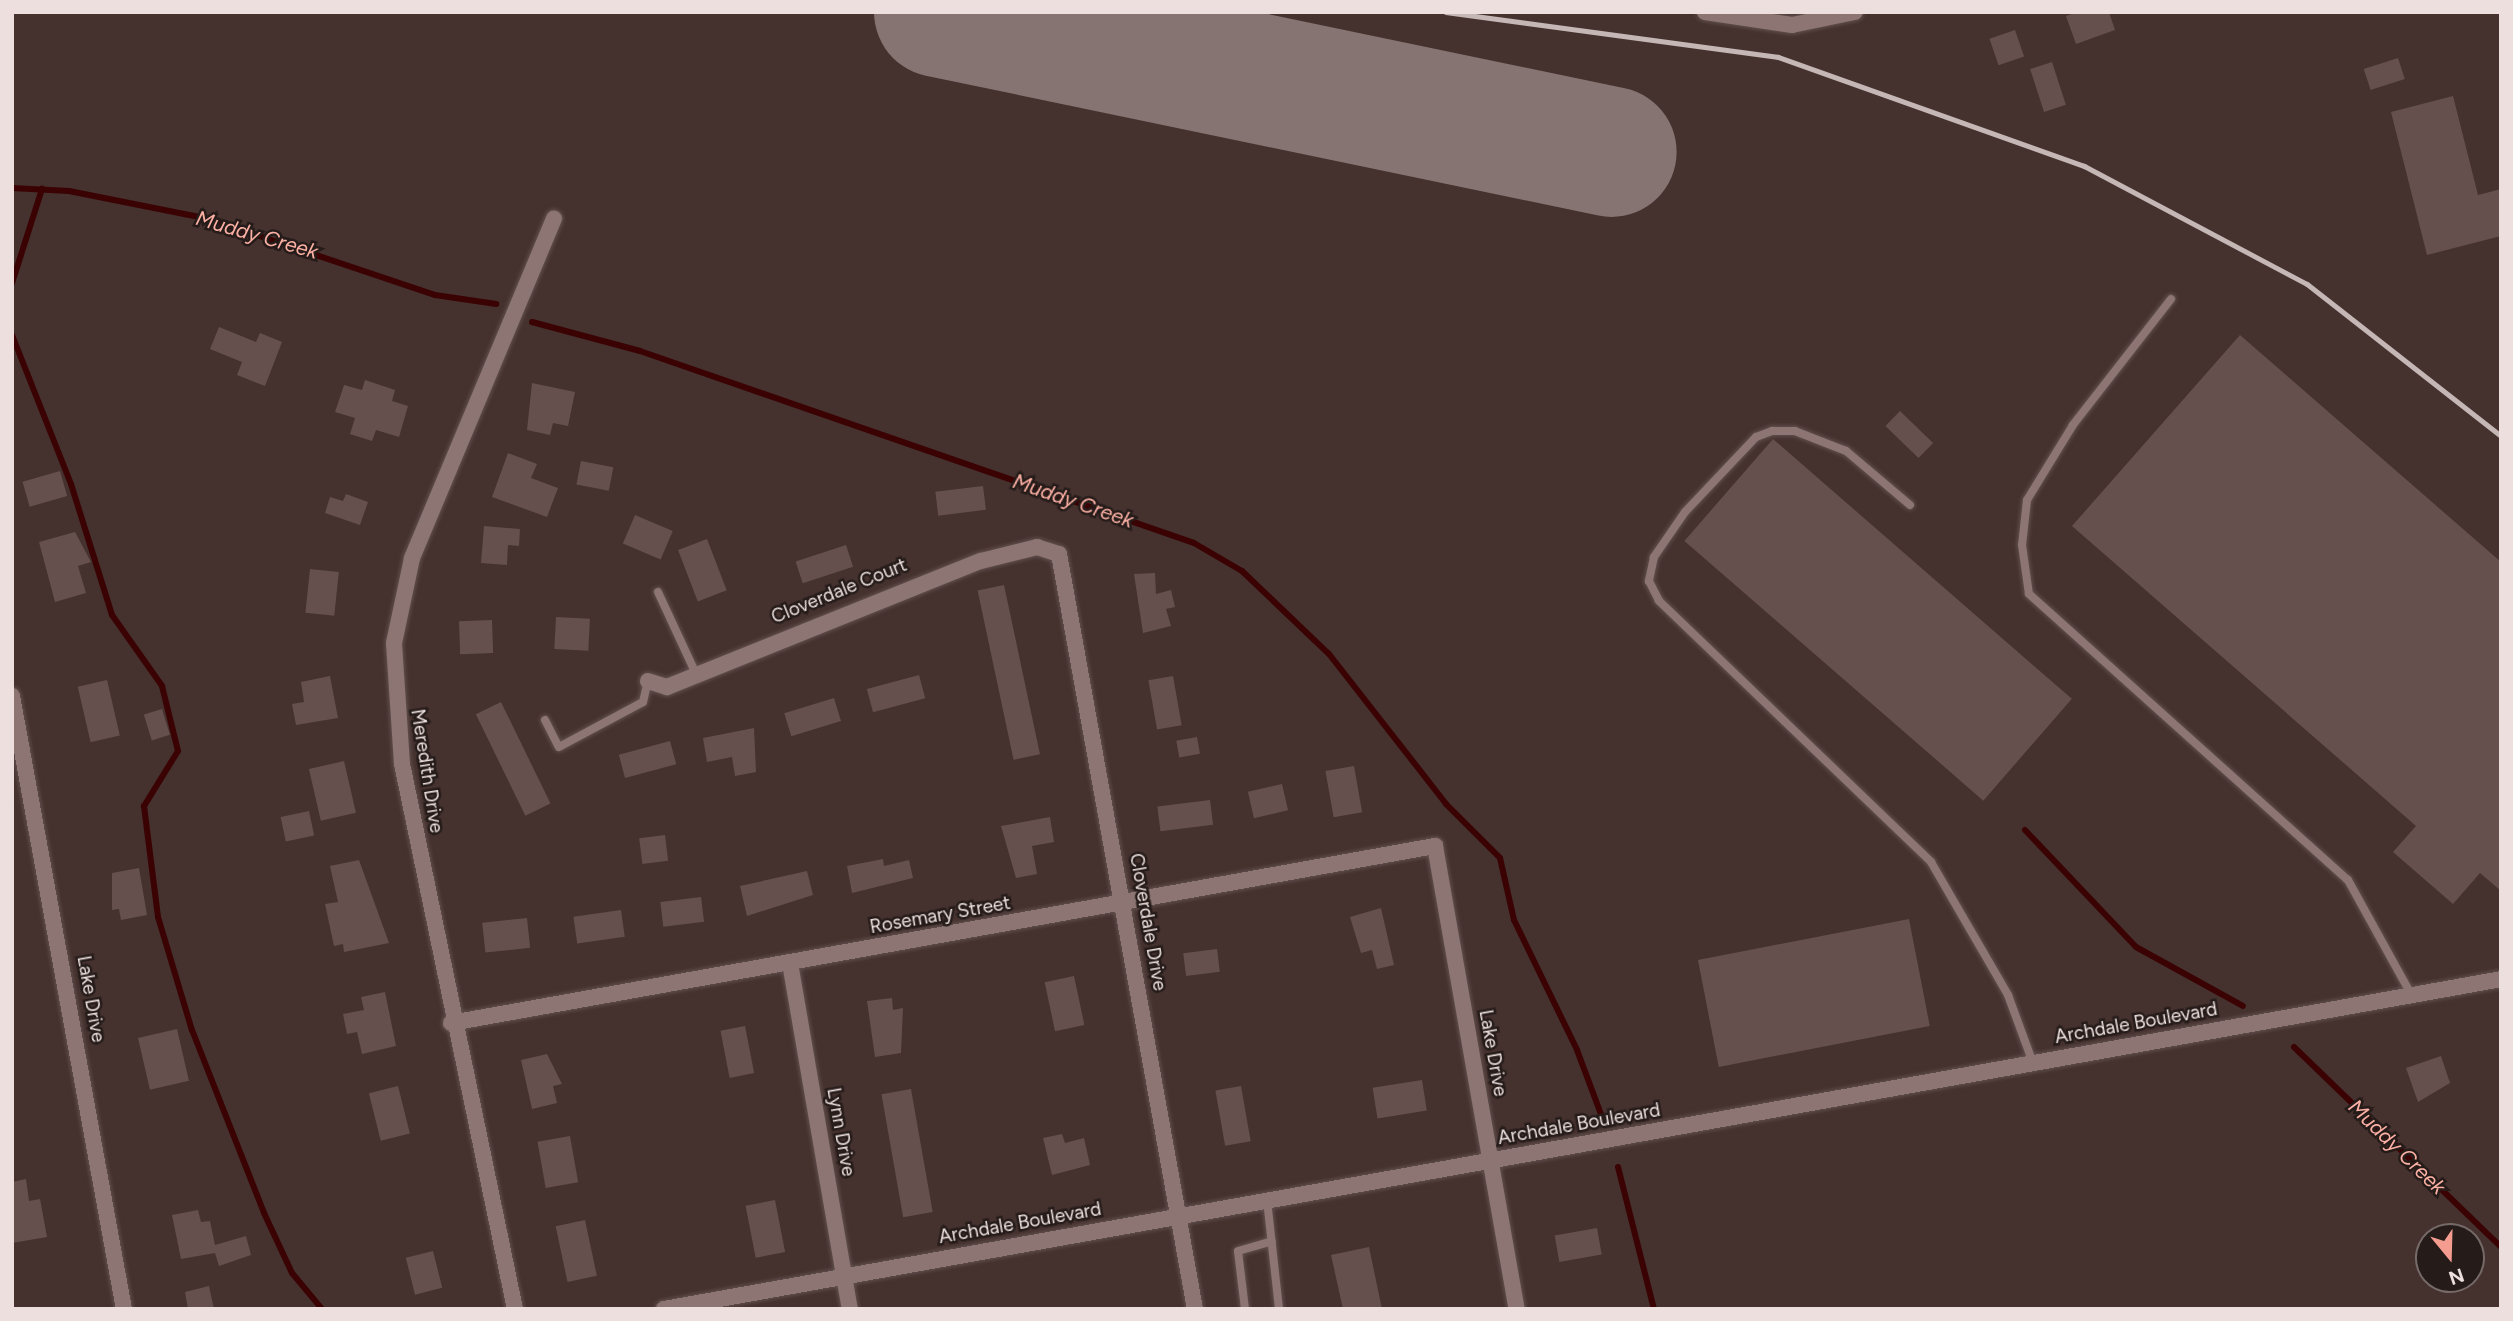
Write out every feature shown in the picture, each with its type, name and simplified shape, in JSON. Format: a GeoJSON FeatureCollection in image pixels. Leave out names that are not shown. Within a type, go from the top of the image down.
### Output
{"type":"FeatureCollection","features":[{"type":"Feature","properties":{"kind":"street"},"geometry":{"type":"LineString","coordinates":[[1705,12],[1792,24],[1854,12]]}},
{"type":"Feature","properties":{"kind":"street","name":"Meredith Drive"},"geometry":{"type":"LineString","coordinates":[[515,1309],[451,1023],[396,730],[394,643],[412,558],[554,219]]}},
{"type":"Feature","properties":{"kind":"street","name":"Cloverdale Court"},"geometry":{"type":"LineString","coordinates":[[648,681],[667,687],[907,586],[1021,549],[1052,548]]}},
{"type":"Feature","properties":{"kind":"street","name":"Cloverdale Drive"},"geometry":{"type":"LineString","coordinates":[[1052,548],[1065,564],[1195,1309]]}},
{"type":"Feature","properties":{"kind":"street","name":"Lake Drive"},"geometry":{"type":"LineString","coordinates":[[12,696],[124,1309]]}},
{"type":"Feature","properties":{"kind":"street","name":"Rosemary Street"},"geometry":{"type":"LineString","coordinates":[[451,1023],[1435,846]]}},
{"type":"Feature","properties":{"kind":"street","name":"Lake Drive"},"geometry":{"type":"LineString","coordinates":[[1435,846],[1517,1309]]}},
{"type":"Feature","properties":{"kind":"street","name":"Lynn Drive"},"geometry":{"type":"LineString","coordinates":[[790,963],[850,1309]]}},
{"type":"Feature","properties":{"kind":"street","name":"Archdale Boulevard"},"geometry":{"type":"LineString","coordinates":[[664,1309],[2501,979]]}},
{"type":"Feature","properties":{"kind":"lane"},"geometry":{"type":"LineString","coordinates":[[2171,299],[2073,425],[2027,500],[2022,545],[2029,594],[2348,880],[2411,995]]}},
{"type":"Feature","properties":{"kind":"lane"},"geometry":{"type":"LineString","coordinates":[[1910,505],[1846,451],[1795,431],[1772,431],[1756,437],[1685,512],[1654,557],[1649,581],[1659,601],[1931,862],[2008,995],[2033,1063]]}},
{"type":"Feature","properties":{"kind":"lane"},"geometry":{"type":"LineString","coordinates":[[658,592],[696,674]]}},
{"type":"Feature","properties":{"kind":"lane"},"geometry":{"type":"LineString","coordinates":[[545,720],[559,747],[643,702],[648,681]]}},
{"type":"Feature","properties":{"kind":"lane"},"geometry":{"type":"LineString","coordinates":[[1267,1200],[1279,1309]]}},
{"type":"Feature","properties":{"kind":"lane"},"geometry":{"type":"LineString","coordinates":[[1245,1309],[1238,1251],[1272,1241]]}},
{"type":"Feature","properties":{"kind":"building"},"geometry":{"type":"Polygon","coordinates":[[[2077,12],[2109,12],[2115,30],[2076,44],[2066,16],[2077,12]]]}},
{"type":"Feature","properties":{"kind":"building"},"geometry":{"type":"Polygon","coordinates":[[[2015,30],[2024,56],[1999,65],[1989,39],[2015,30]]]}},
{"type":"Feature","properties":{"kind":"building"},"geometry":{"type":"Polygon","coordinates":[[[2398,58],[2405,79],[2371,90],[2364,69],[2398,58]]]}},
{"type":"Feature","properties":{"kind":"building"},"geometry":{"type":"Polygon","coordinates":[[[2052,62],[2066,105],[2044,112],[2030,69],[2052,62]]]}},
{"type":"Feature","properties":{"kind":"building"},"geometry":{"type":"Polygon","coordinates":[[[2453,96],[2478,195],[2501,189],[2501,236],[2427,255],[2391,112],[2453,96]]]}},
{"type":"Feature","properties":{"kind":"building"},"geometry":{"type":"Polygon","coordinates":[[[219,327],[256,342],[260,333],[282,342],[265,386],[237,375],[242,362],[210,349],[219,327]]]}},
{"type":"Feature","properties":{"kind":"building"},"geometry":{"type":"Polygon","coordinates":[[[2240,335],[2501,562],[2501,891],[2480,873],[2453,904],[2393,852],[2416,826],[2072,526],[2240,335]]]}},
{"type":"Feature","properties":{"kind":"building"},"geometry":{"type":"Polygon","coordinates":[[[365,380],[395,390],[392,401],[408,406],[399,437],[376,430],[372,441],[350,434],[355,418],[335,412],[344,385],[362,390],[365,380]]]}},
{"type":"Feature","properties":{"kind":"building"},"geometry":{"type":"Polygon","coordinates":[[[532,383],[575,392],[568,426],[553,423],[550,435],[527,430],[532,383]]]}},
{"type":"Feature","properties":{"kind":"building"},"geometry":{"type":"Polygon","coordinates":[[[1900,411],[1933,443],[1919,458],[1885,426],[1900,411]]]}},
{"type":"Feature","properties":{"kind":"building"},"geometry":{"type":"Polygon","coordinates":[[[1773,439],[2072,699],[1983,801],[1684,541],[1773,439]]]}},
{"type":"Feature","properties":{"kind":"building"},"geometry":{"type":"Polygon","coordinates":[[[508,453],[537,464],[531,478],[558,488],[547,517],[492,497],[508,453]]]}},
{"type":"Feature","properties":{"kind":"building"},"geometry":{"type":"Polygon","coordinates":[[[581,461],[613,467],[609,491],[576,485],[581,461]]]}},
{"type":"Feature","properties":{"kind":"building"},"geometry":{"type":"Polygon","coordinates":[[[60,471],[67,496],[30,507],[23,482],[60,471]]]}},
{"type":"Feature","properties":{"kind":"building"},"geometry":{"type":"Polygon","coordinates":[[[983,486],[986,510],[938,516],[935,492],[983,486]]]}},
{"type":"Feature","properties":{"kind":"building"},"geometry":{"type":"Polygon","coordinates":[[[346,494],[368,502],[360,525],[325,513],[330,497],[343,501],[346,494]]]}},
{"type":"Feature","properties":{"kind":"building"},"geometry":{"type":"Polygon","coordinates":[[[635,515],[673,531],[661,560],[623,544],[635,515]]]}},
{"type":"Feature","properties":{"kind":"building"},"geometry":{"type":"Polygon","coordinates":[[[484,526],[520,529],[519,546],[508,545],[507,565],[481,563],[484,526]]]}},
{"type":"Feature","properties":{"kind":"building"},"geometry":{"type":"Polygon","coordinates":[[[75,532],[91,562],[78,566],[86,593],[55,602],[39,542],[75,532]]]}},
{"type":"Feature","properties":{"kind":"building"},"geometry":{"type":"Polygon","coordinates":[[[707,539],[727,590],[698,601],[678,550],[707,539]]]}},
{"type":"Feature","properties":{"kind":"building"},"geometry":{"type":"Polygon","coordinates":[[[846,545],[853,567],[803,583],[796,561],[846,545]]]}},
{"type":"Feature","properties":{"kind":"building"},"geometry":{"type":"Polygon","coordinates":[[[310,569],[339,572],[334,616],[305,613],[310,569]]]}},
{"type":"Feature","properties":{"kind":"building"},"geometry":{"type":"Polygon","coordinates":[[[1155,573],[1156,594],[1171,590],[1175,607],[1166,609],[1171,626],[1143,633],[1134,574],[1155,573]]]}},
{"type":"Feature","properties":{"kind":"building"},"geometry":{"type":"Polygon","coordinates":[[[1004,585],[1040,754],[1014,760],[978,591],[1004,585]]]}},
{"type":"Feature","properties":{"kind":"building"},"geometry":{"type":"Polygon","coordinates":[[[556,617],[590,619],[588,651],[554,649],[556,617]]]}},
{"type":"Feature","properties":{"kind":"building"},"geometry":{"type":"Polygon","coordinates":[[[492,620],[493,653],[460,654],[459,621],[492,620]]]}},
{"type":"Feature","properties":{"kind":"building"},"geometry":{"type":"Polygon","coordinates":[[[919,675],[925,698],[873,712],[867,689],[919,675]]]}},
{"type":"Feature","properties":{"kind":"building"},"geometry":{"type":"Polygon","coordinates":[[[330,676],[338,718],[296,725],[292,704],[304,702],[301,682],[330,676]]]}},
{"type":"Feature","properties":{"kind":"building"},"geometry":{"type":"Polygon","coordinates":[[[1173,676],[1182,725],[1157,730],[1148,680],[1173,676]]]}},
{"type":"Feature","properties":{"kind":"building"},"geometry":{"type":"Polygon","coordinates":[[[107,680],[120,736],[91,742],[78,687],[107,680]]]}},
{"type":"Feature","properties":{"kind":"building"},"geometry":{"type":"Polygon","coordinates":[[[834,698],[841,721],[791,736],[784,713],[834,698]]]}},
{"type":"Feature","properties":{"kind":"building"},"geometry":{"type":"Polygon","coordinates":[[[501,702],[551,804],[525,816],[476,714],[501,702]]]}},
{"type":"Feature","properties":{"kind":"building"},"geometry":{"type":"Polygon","coordinates":[[[162,709],[170,735],[152,740],[144,715],[162,709]]]}},
{"type":"Feature","properties":{"kind":"building"},"geometry":{"type":"Polygon","coordinates":[[[754,728],[756,772],[735,776],[732,757],[707,762],[703,738],[754,728]]]}},
{"type":"Feature","properties":{"kind":"building"},"geometry":{"type":"Polygon","coordinates":[[[1197,737],[1200,754],[1179,757],[1176,741],[1197,737]]]}},
{"type":"Feature","properties":{"kind":"building"},"geometry":{"type":"Polygon","coordinates":[[[670,741],[676,764],[625,778],[619,755],[670,741]]]}},
{"type":"Feature","properties":{"kind":"building"},"geometry":{"type":"Polygon","coordinates":[[[344,761],[356,813],[321,821],[309,769],[344,761]]]}},
{"type":"Feature","properties":{"kind":"building"},"geometry":{"type":"Polygon","coordinates":[[[1354,766],[1362,812],[1334,817],[1325,771],[1354,766]]]}},
{"type":"Feature","properties":{"kind":"building"},"geometry":{"type":"Polygon","coordinates":[[[1282,784],[1288,810],[1254,818],[1248,792],[1282,784]]]}},
{"type":"Feature","properties":{"kind":"building"},"geometry":{"type":"Polygon","coordinates":[[[1210,800],[1213,825],[1160,831],[1157,806],[1210,800]]]}},
{"type":"Feature","properties":{"kind":"building"},"geometry":{"type":"Polygon","coordinates":[[[309,811],[314,835],[286,841],[281,817],[309,811]]]}},
{"type":"Feature","properties":{"kind":"building"},"geometry":{"type":"Polygon","coordinates":[[[1050,817],[1054,842],[1032,846],[1037,874],[1016,878],[1001,826],[1050,817]]]}},
{"type":"Feature","properties":{"kind":"building"},"geometry":{"type":"Polygon","coordinates":[[[665,835],[668,861],[642,864],[639,838],[665,835]]]}},
{"type":"Feature","properties":{"kind":"building"},"geometry":{"type":"Polygon","coordinates":[[[883,859],[884,866],[909,860],[913,878],[852,893],[847,866],[883,859]]]}},
{"type":"Feature","properties":{"kind":"building"},"geometry":{"type":"Polygon","coordinates":[[[359,860],[389,943],[344,952],[343,944],[334,946],[325,904],[338,902],[330,866],[359,860]]]}},
{"type":"Feature","properties":{"kind":"building"},"geometry":{"type":"Polygon","coordinates":[[[139,868],[147,915],[121,920],[119,909],[112,910],[112,873],[139,868]]]}},
{"type":"Feature","properties":{"kind":"building"},"geometry":{"type":"Polygon","coordinates":[[[807,871],[813,895],[747,916],[740,886],[807,871]]]}},
{"type":"Feature","properties":{"kind":"building"},"geometry":{"type":"Polygon","coordinates":[[[701,897],[704,922],[663,927],[660,902],[701,897]]]}},
{"type":"Feature","properties":{"kind":"building"},"geometry":{"type":"Polygon","coordinates":[[[1381,908],[1394,965],[1377,969],[1372,950],[1361,953],[1350,917],[1381,908]]]}},
{"type":"Feature","properties":{"kind":"building"},"geometry":{"type":"Polygon","coordinates":[[[621,910],[625,937],[577,943],[573,917],[621,910]]]}},
{"type":"Feature","properties":{"kind":"building"},"geometry":{"type":"Polygon","coordinates":[[[527,918],[530,948],[485,953],[482,923],[527,918]]]}},
{"type":"Feature","properties":{"kind":"building"},"geometry":{"type":"Polygon","coordinates":[[[1909,919],[1930,1026],[1719,1067],[1698,960],[1909,919]]]}},
{"type":"Feature","properties":{"kind":"building"},"geometry":{"type":"Polygon","coordinates":[[[1217,949],[1220,972],[1186,976],[1183,953],[1217,949]]]}},
{"type":"Feature","properties":{"kind":"building"},"geometry":{"type":"Polygon","coordinates":[[[1074,976],[1084,1025],[1055,1031],[1045,982],[1074,976]]]}},
{"type":"Feature","properties":{"kind":"building"},"geometry":{"type":"Polygon","coordinates":[[[385,992],[396,1046],[362,1054],[357,1032],[347,1034],[343,1014],[364,1010],[361,997],[385,992]]]}},
{"type":"Feature","properties":{"kind":"building"},"geometry":{"type":"Polygon","coordinates":[[[892,998],[893,1010],[903,1008],[901,1053],[875,1057],[867,1001],[892,998]]]}},
{"type":"Feature","properties":{"kind":"building"},"geometry":{"type":"Polygon","coordinates":[[[745,1026],[754,1073],[730,1078],[720,1031],[745,1026]]]}},
{"type":"Feature","properties":{"kind":"building"},"geometry":{"type":"Polygon","coordinates":[[[177,1029],[189,1081],[150,1090],[138,1038],[177,1029]]]}},
{"type":"Feature","properties":{"kind":"building"},"geometry":{"type":"Polygon","coordinates":[[[547,1054],[562,1084],[553,1086],[557,1103],[532,1109],[521,1060],[547,1054]]]}},
{"type":"Feature","properties":{"kind":"building"},"geometry":{"type":"Polygon","coordinates":[[[2441,1056],[2450,1083],[2418,1102],[2406,1068],[2441,1056]]]}},
{"type":"Feature","properties":{"kind":"building"},"geometry":{"type":"Polygon","coordinates":[[[1422,1080],[1427,1111],[1377,1118],[1373,1088],[1422,1080]]]}},
{"type":"Feature","properties":{"kind":"building"},"geometry":{"type":"Polygon","coordinates":[[[398,1086],[410,1134],[381,1141],[369,1093],[398,1086]]]}},
{"type":"Feature","properties":{"kind":"building"},"geometry":{"type":"Polygon","coordinates":[[[1241,1086],[1251,1141],[1225,1146],[1215,1091],[1241,1086]]]}},
{"type":"Feature","properties":{"kind":"building"},"geometry":{"type":"Polygon","coordinates":[[[911,1089],[933,1212],[903,1217],[881,1094],[911,1089]]]}},
{"type":"Feature","properties":{"kind":"building"},"geometry":{"type":"Polygon","coordinates":[[[1062,1134],[1065,1143],[1084,1138],[1090,1165],[1052,1175],[1043,1138],[1062,1134]]]}},
{"type":"Feature","properties":{"kind":"building"},"geometry":{"type":"Polygon","coordinates":[[[570,1136],[578,1182],[546,1188],[538,1142],[570,1136]]]}},
{"type":"Feature","properties":{"kind":"building"},"geometry":{"type":"Polygon","coordinates":[[[26,1179],[29,1201],[40,1199],[47,1237],[12,1243],[12,1182],[26,1179]]]}},
{"type":"Feature","properties":{"kind":"building"},"geometry":{"type":"Polygon","coordinates":[[[775,1200],[785,1252],[756,1258],[746,1206],[775,1200]]]}},
{"type":"Feature","properties":{"kind":"building"},"geometry":{"type":"Polygon","coordinates":[[[198,1210],[201,1222],[210,1221],[215,1245],[246,1236],[251,1255],[219,1266],[215,1253],[181,1259],[172,1215],[198,1210]]]}},
{"type":"Feature","properties":{"kind":"building"},"geometry":{"type":"Polygon","coordinates":[[[585,1220],[597,1276],[568,1282],[556,1226],[585,1220]]]}},
{"type":"Feature","properties":{"kind":"building"},"geometry":{"type":"Polygon","coordinates":[[[1597,1228],[1602,1255],[1559,1262],[1555,1235],[1597,1228]]]}},
{"type":"Feature","properties":{"kind":"building"},"geometry":{"type":"Polygon","coordinates":[[[1369,1247],[1382,1309],[1343,1309],[1331,1255],[1369,1247]]]}},
{"type":"Feature","properties":{"kind":"building"},"geometry":{"type":"Polygon","coordinates":[[[433,1251],[442,1288],[415,1295],[406,1258],[433,1251]]]}},
{"type":"Feature","properties":{"kind":"building"},"geometry":{"type":"Polygon","coordinates":[[[209,1286],[214,1309],[188,1309],[185,1292],[209,1286]]]}},
{"type":"Feature","properties":{"kind":"waterway","name":"Muddy Creek"},"geometry":{"type":"LineString","coordinates":[[12,188],[69,191],[209,219],[435,295],[496,304]]}},
{"type":"Feature","properties":{"kind":"waterway"},"geometry":{"type":"LineString","coordinates":[[12,283],[42,189]]}},
{"type":"Feature","properties":{"kind":"waterway","name":"Muddy Creek"},"geometry":{"type":"LineString","coordinates":[[532,322],[640,351],[1194,543],[1242,571],[1329,654],[1446,804],[1500,858],[1514,920],[1577,1050],[1605,1125]]}},
{"type":"Feature","properties":{"kind":"waterway"},"geometry":{"type":"LineString","coordinates":[[12,335],[71,484],[112,615],[162,686],[178,751],[144,806],[158,917],[192,1030],[264,1213],[292,1273],[322,1309]]}},
{"type":"Feature","properties":{"kind":"waterway","name":"Muddy Creek"},"geometry":{"type":"LineString","coordinates":[[2025,830],[2136,947],[2243,1006]]}},
{"type":"Feature","properties":{"kind":"waterway","name":"Muddy Creek"},"geometry":{"type":"LineString","coordinates":[[2294,1047],[2501,1247]]}},
{"type":"Feature","properties":{"kind":"waterway"},"geometry":{"type":"LineString","coordinates":[[1618,1167],[1654,1309]]}},
{"type":"Feature","properties":{"kind":"runway"},"geometry":{"type":"LineString","coordinates":[[939,12],[1612,152]]}},
{"type":"Feature","properties":{"kind":"railway"},"geometry":{"type":"LineString","coordinates":[[1446,12],[1778,57],[2084,166],[2307,284],[2501,436]]}}]}
